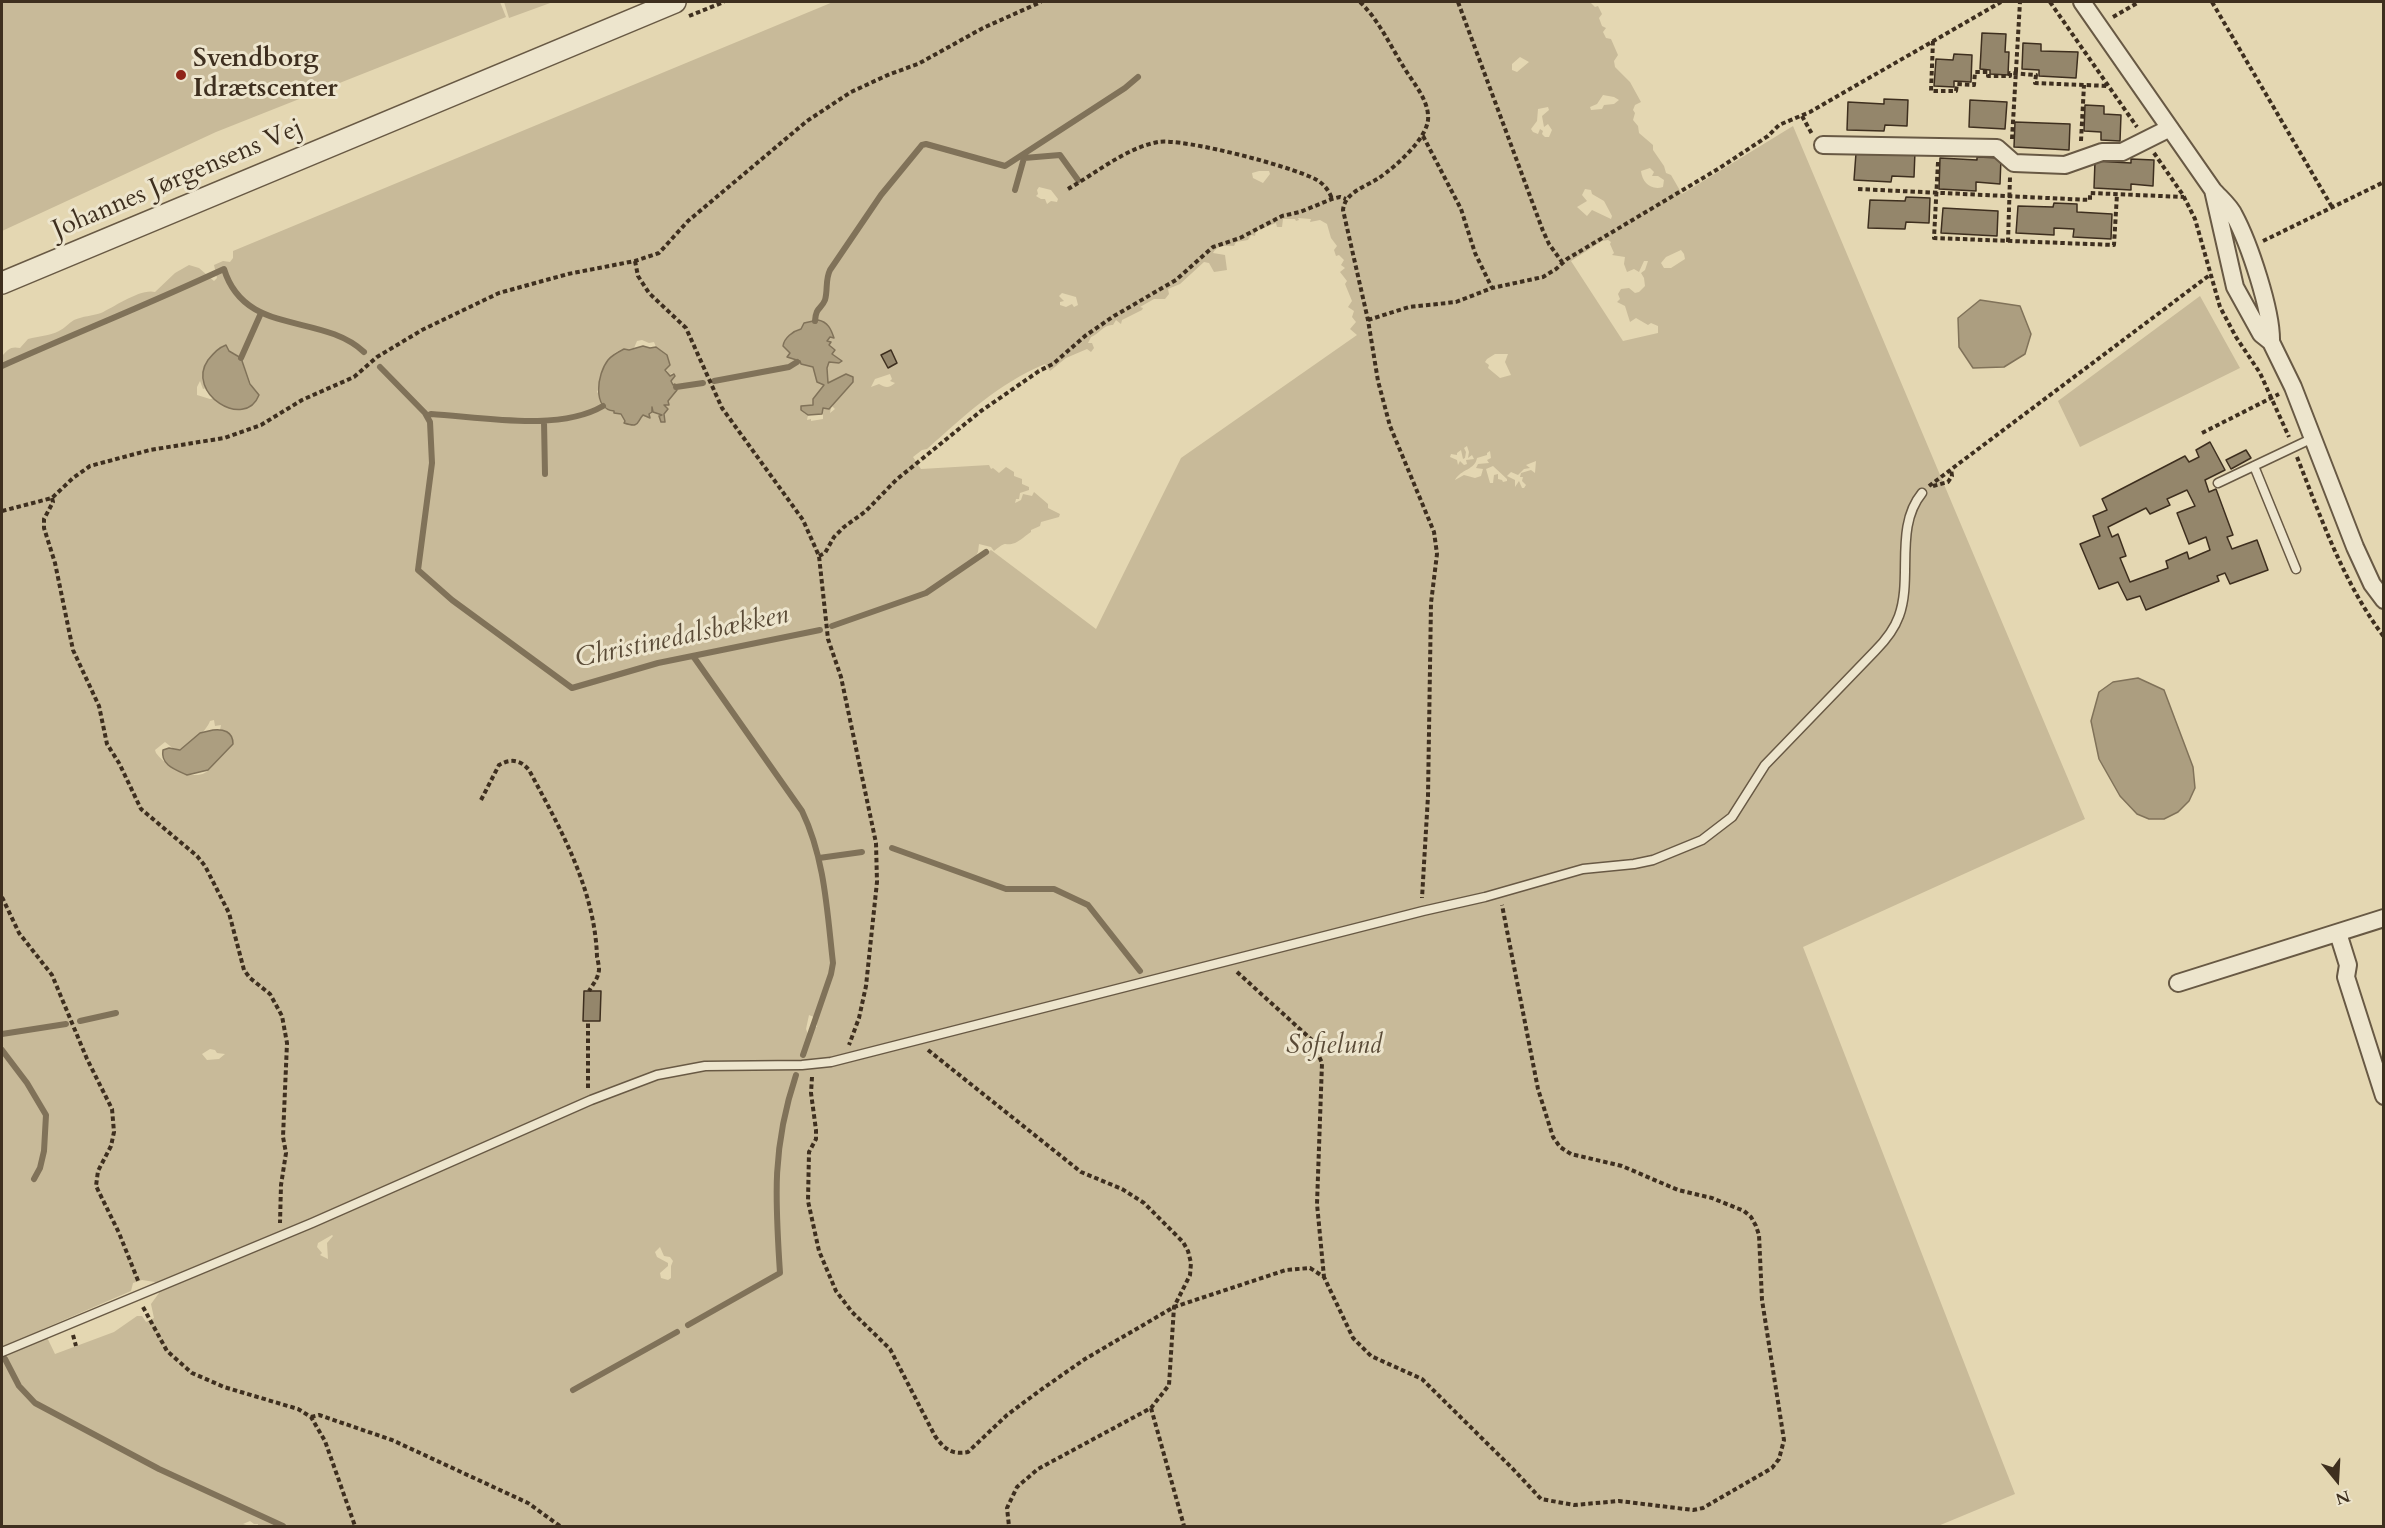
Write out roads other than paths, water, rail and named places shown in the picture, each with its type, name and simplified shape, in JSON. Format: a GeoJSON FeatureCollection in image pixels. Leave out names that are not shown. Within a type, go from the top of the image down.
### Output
{"type":"FeatureCollection","features":[{"type":"Feature","properties":{"kind":"street","name":"Johannes Jørgensens Vej"},"geometry":{"type":"LineString","coordinates":[[2,284],[675,2]]}},
{"type":"Feature","properties":{"kind":"street"},"geometry":{"type":"LineString","coordinates":[[2082,2],[2213,190],[2233,213],[2249,247],[2272,328],[2271,342]]}},
{"type":"Feature","properties":{"kind":"street"},"geometry":{"type":"LineString","coordinates":[[1823,144],[1997,148],[2014,163],[2065,165],[2102,152],[2122,152],[2170,128]]}},
{"type":"Feature","properties":{"kind":"street"},"geometry":{"type":"LineString","coordinates":[[2213,190],[2235,287],[2261,334],[2271,342],[2293,387],[2355,547],[2372,584],[2384,600]]}},
{"type":"Feature","properties":{"kind":"street"},"geometry":{"type":"LineString","coordinates":[[2178,983],[2384,918]]}},
{"type":"Feature","properties":{"kind":"street"},"geometry":{"type":"LineString","coordinates":[[2338,933],[2348,964],[2346,977],[2384,1096]]}},
{"type":"Feature","properties":{"kind":"lane"},"geometry":{"type":"LineString","coordinates":[[2218,483],[2313,438]]}},
{"type":"Feature","properties":{"kind":"lane"},"geometry":{"type":"LineString","coordinates":[[2254,466],[2296,569]]}},
{"type":"Feature","properties":{"kind":"lane"},"geometry":{"type":"LineString","coordinates":[[2,1353],[284,1234],[591,1100],[657,1075],[680,1069],[720,1065],[813,1065],[850,1057],[1499,893],[1582,869],[1653,860],[1702,840],[1720,828],[1740,806],[1764,765],[1892,632],[1900,615],[1903,600],[1906,540],[1911,514],[1917,500],[1923,494]]}},
{"type":"Feature","properties":{"kind":"waterway"},"geometry":{"type":"LineString","coordinates":[[815,321],[818,310],[825,300],[830,270],[881,195],[922,145],[926,144],[1005,166],[1125,88],[1138,77]]}},
{"type":"Feature","properties":{"kind":"waterway"},"geometry":{"type":"LineString","coordinates":[[1024,158],[1060,155],[1078,180]]}},
{"type":"Feature","properties":{"kind":"waterway"},"geometry":{"type":"LineString","coordinates":[[1015,190],[1024,158],[1022,156]]}},
{"type":"Feature","properties":{"kind":"waterway"},"geometry":{"type":"LineString","coordinates":[[2,366],[224,269],[234,290],[249,305],[266,315],[327,332],[346,340],[364,352]]}},
{"type":"Feature","properties":{"kind":"waterway"},"geometry":{"type":"LineString","coordinates":[[241,358],[261,313]]}},
{"type":"Feature","properties":{"kind":"waterway"},"geometry":{"type":"LineString","coordinates":[[714,381],[789,367],[797,362]]}},
{"type":"Feature","properties":{"kind":"waterway","name":"Christinedalsbækken"},"geometry":{"type":"LineString","coordinates":[[380,367],[425,413],[430,422],[432,463],[418,570],[452,600],[572,688],[658,663],[820,630]]}},
{"type":"Feature","properties":{"kind":"waterway"},"geometry":{"type":"LineString","coordinates":[[676,387],[703,383]]}},
{"type":"Feature","properties":{"kind":"waterway"},"geometry":{"type":"LineString","coordinates":[[427,416],[431,414],[496,420],[542,421],[565,419],[603,406]]}},
{"type":"Feature","properties":{"kind":"waterway"},"geometry":{"type":"LineString","coordinates":[[544,421],[545,474]]}},
{"type":"Feature","properties":{"kind":"waterway","name":"Christinedalsbækken"},"geometry":{"type":"LineString","coordinates":[[832,626],[926,593],[986,552]]}},
{"type":"Feature","properties":{"kind":"waterway"},"geometry":{"type":"LineString","coordinates":[[693,656],[802,811],[816,848],[827,905],[833,963],[803,1055]]}},
{"type":"Feature","properties":{"kind":"waterway"},"geometry":{"type":"LineString","coordinates":[[892,848],[1006,889],[1054,889],[1088,905],[1140,971]]}},
{"type":"Feature","properties":{"kind":"waterway"},"geometry":{"type":"LineString","coordinates":[[819,858],[862,852]]}},
{"type":"Feature","properties":{"kind":"waterway"},"geometry":{"type":"LineString","coordinates":[[80,1021],[116,1013]]}},
{"type":"Feature","properties":{"kind":"waterway"},"geometry":{"type":"LineString","coordinates":[[2,1034],[66,1024]]}},
{"type":"Feature","properties":{"kind":"waterway"},"geometry":{"type":"LineString","coordinates":[[2,1050],[27,1083],[46,1115],[44,1151],[40,1168],[34,1179]]}},
{"type":"Feature","properties":{"kind":"waterway"},"geometry":{"type":"LineString","coordinates":[[688,1325],[780,1273],[777,1173],[783,1126],[796,1075]]}},
{"type":"Feature","properties":{"kind":"waterway"},"geometry":{"type":"LineString","coordinates":[[573,1390],[677,1332]]}},
{"type":"Feature","properties":{"kind":"waterway"},"geometry":{"type":"LineString","coordinates":[[5,1359],[19,1386],[35,1403],[159,1469],[283,1526]]}},
{"type":"Feature","properties":{"kind":"place","name":"Svendborg Idrætscenter"},"geometry":{"type":"Point","coordinates":[181,75]}},
{"type":"Feature","properties":{"kind":"park label","name":"Sofielund"},"geometry":{"type":"Point","coordinates":[1334,1047]}}]}
